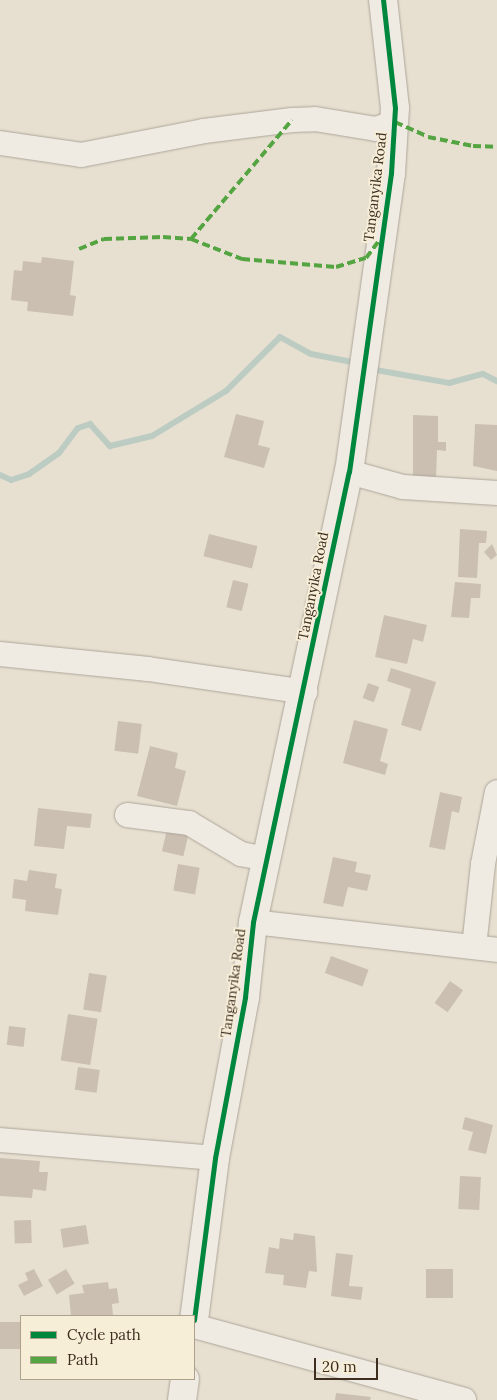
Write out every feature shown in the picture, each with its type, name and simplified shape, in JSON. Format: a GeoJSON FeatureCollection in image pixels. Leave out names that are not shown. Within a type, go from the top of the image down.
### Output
{"type":"FeatureCollection","features":[{"type":"Feature","properties":{"kind":"street","name":"Tanganyika Road"},"geometry":{"type":"LineString","coordinates":[[195,1315],[215,1158],[245,997],[252,922],[305,692],[332,538],[349,472],[391,174],[394,122],[383,0]]}},
{"type":"Feature","properties":{"kind":"street"},"geometry":{"type":"LineString","coordinates":[[1,144],[81,155],[204,131],[292,120],[315,119],[376,129],[394,122]]}},
{"type":"Feature","properties":{"kind":"street"},"geometry":{"type":"LineString","coordinates":[[349,472],[403,487],[497,493]]}},
{"type":"Feature","properties":{"kind":"street"},"geometry":{"type":"LineString","coordinates":[[0,654],[148,669],[305,692]]}},
{"type":"Feature","properties":{"kind":"street"},"geometry":{"type":"LineString","coordinates":[[252,922],[486,948],[483,864],[497,792]]}},
{"type":"Feature","properties":{"kind":"street"},"geometry":{"type":"LineString","coordinates":[[127,815],[189,823],[241,854],[267,859]]}},
{"type":"Feature","properties":{"kind":"street"},"geometry":{"type":"LineString","coordinates":[[0,1140],[215,1158]]}},
{"type":"Feature","properties":{"kind":"street"},"geometry":{"type":"LineString","coordinates":[[195,1326],[464,1400]]}},
{"type":"Feature","properties":{"kind":"street"},"geometry":{"type":"LineString","coordinates":[[182,1400],[185,1380]]}},
{"type":"Feature","properties":{"kind":"building"},"geometry":{"type":"Polygon","coordinates":[[[42,257],[74,261],[70,295],[76,296],[73,316],[27,311],[28,302],[11,300],[14,270],[22,271],[23,261],[41,263],[42,257]]]}},
{"type":"Feature","properties":{"kind":"building"},"geometry":{"type":"Polygon","coordinates":[[[236,414],[264,421],[258,445],[270,448],[264,468],[224,457],[236,414]]]}},
{"type":"Feature","properties":{"kind":"building"},"geometry":{"type":"Polygon","coordinates":[[[413,415],[438,416],[438,442],[446,442],[446,451],[437,450],[436,479],[413,478],[413,415]]]}},
{"type":"Feature","properties":{"kind":"building"},"geometry":{"type":"Polygon","coordinates":[[[475,424],[497,425],[497,471],[473,466],[475,424]]]}},
{"type":"Feature","properties":{"kind":"building"},"geometry":{"type":"Polygon","coordinates":[[[460,529],[487,531],[486,543],[479,543],[477,578],[458,577],[460,529]]]}},
{"type":"Feature","properties":{"kind":"building"},"geometry":{"type":"Polygon","coordinates":[[[209,534],[258,546],[252,568],[203,556],[209,534]]]}},
{"type":"Feature","properties":{"kind":"building"},"geometry":{"type":"Polygon","coordinates":[[[492,544],[497,555],[491,560],[484,552],[492,544]]]}},
{"type":"Feature","properties":{"kind":"building"},"geometry":{"type":"Polygon","coordinates":[[[233,580],[249,584],[242,611],[226,607],[233,580]]]}},
{"type":"Feature","properties":{"kind":"building"},"geometry":{"type":"Polygon","coordinates":[[[455,582],[481,584],[480,598],[471,598],[469,618],[451,617],[455,582]]]}},
{"type":"Feature","properties":{"kind":"building"},"geometry":{"type":"Polygon","coordinates":[[[384,615],[427,625],[423,642],[413,639],[407,664],[375,657],[384,615]]]}},
{"type":"Feature","properties":{"kind":"building"},"geometry":{"type":"Polygon","coordinates":[[[391,668],[436,682],[421,731],[401,725],[411,689],[387,681],[391,668]]]}},
{"type":"Feature","properties":{"kind":"building"},"geometry":{"type":"Polygon","coordinates":[[[368,683],[379,687],[374,702],[363,698],[368,683]]]}},
{"type":"Feature","properties":{"kind":"building"},"geometry":{"type":"Polygon","coordinates":[[[354,720],[388,729],[380,761],[388,764],[385,775],[343,763],[354,720]]]}},
{"type":"Feature","properties":{"kind":"building"},"geometry":{"type":"Polygon","coordinates":[[[118,721],[142,724],[138,754],[114,751],[118,721]]]}},
{"type":"Feature","properties":{"kind":"building"},"geometry":{"type":"Polygon","coordinates":[[[150,746],[178,753],[175,768],[186,771],[177,806],[137,796],[150,746]]]}},
{"type":"Feature","properties":{"kind":"building"},"geometry":{"type":"Polygon","coordinates":[[[440,792],[462,797],[459,813],[452,811],[445,850],[429,847],[440,792]]]}},
{"type":"Feature","properties":{"kind":"building"},"geometry":{"type":"Polygon","coordinates":[[[38,808],[92,814],[90,828],[67,826],[64,849],[34,846],[38,808]]]}},
{"type":"Feature","properties":{"kind":"building"},"geometry":{"type":"Polygon","coordinates":[[[168,825],[189,830],[183,856],[162,851],[168,825]]]}},
{"type":"Feature","properties":{"kind":"building"},"geometry":{"type":"Polygon","coordinates":[[[333,857],[357,862],[355,872],[371,875],[367,891],[348,887],[343,907],[323,903],[333,857]]]}},
{"type":"Feature","properties":{"kind":"building"},"geometry":{"type":"Polygon","coordinates":[[[178,864],[200,868],[195,894],[173,891],[178,864]]]}},
{"type":"Feature","properties":{"kind":"building"},"geometry":{"type":"Polygon","coordinates":[[[29,870],[57,874],[55,888],[62,889],[58,915],[25,911],[26,900],[12,898],[14,879],[27,881],[29,870]]]}},
{"type":"Feature","properties":{"kind":"building"},"geometry":{"type":"Polygon","coordinates":[[[331,956],[369,970],[362,987],[325,973],[331,956]]]}},
{"type":"Feature","properties":{"kind":"building"},"geometry":{"type":"Polygon","coordinates":[[[89,973],[107,976],[101,1012],[83,1010],[89,973]]]}},
{"type":"Feature","properties":{"kind":"building"},"geometry":{"type":"Polygon","coordinates":[[[450,981],[463,990],[448,1012],[435,1003],[450,981]]]}},
{"type":"Feature","properties":{"kind":"building"},"geometry":{"type":"Polygon","coordinates":[[[68,1014],[98,1019],[90,1065],[61,1060],[68,1014]]]}},
{"type":"Feature","properties":{"kind":"building"},"geometry":{"type":"Polygon","coordinates":[[[9,1026],[26,1028],[24,1047],[7,1045],[9,1026]]]}},
{"type":"Feature","properties":{"kind":"building"},"geometry":{"type":"Polygon","coordinates":[[[78,1067],[100,1070],[97,1093],[75,1090],[78,1067]]]}},
{"type":"Feature","properties":{"kind":"building"},"geometry":{"type":"Polygon","coordinates":[[[465,1117],[493,1125],[486,1154],[468,1150],[473,1132],[462,1129],[465,1117]]]}},
{"type":"Feature","properties":{"kind":"building"},"geometry":{"type":"Polygon","coordinates":[[[0,1158],[40,1161],[39,1172],[48,1172],[46,1191],[33,1189],[32,1198],[0,1196],[0,1158]]]}},
{"type":"Feature","properties":{"kind":"building"},"geometry":{"type":"Polygon","coordinates":[[[460,1176],[481,1177],[479,1210],[458,1209],[460,1176]]]}},
{"type":"Feature","properties":{"kind":"building"},"geometry":{"type":"Polygon","coordinates":[[[31,1220],[32,1243],[15,1244],[14,1221],[31,1220]]]}},
{"type":"Feature","properties":{"kind":"building"},"geometry":{"type":"Polygon","coordinates":[[[86,1225],[89,1244],[63,1248],[60,1229],[86,1225]]]}},
{"type":"Feature","properties":{"kind":"building"},"geometry":{"type":"Polygon","coordinates":[[[294,1233],[315,1236],[317,1272],[309,1271],[306,1288],[283,1285],[284,1275],[265,1273],[269,1247],[279,1249],[280,1238],[293,1240],[294,1233]]]}},
{"type":"Feature","properties":{"kind":"building"},"geometry":{"type":"Polygon","coordinates":[[[336,1253],[353,1255],[349,1286],[363,1287],[361,1300],[331,1296],[336,1253]]]}},
{"type":"Feature","properties":{"kind":"building"},"geometry":{"type":"Polygon","coordinates":[[[34,1269],[43,1286],[24,1296],[18,1285],[28,1280],[25,1273],[34,1269]]]}},
{"type":"Feature","properties":{"kind":"building"},"geometry":{"type":"Polygon","coordinates":[[[66,1269],[75,1284],[57,1294],[48,1280],[66,1269]]]}},
{"type":"Feature","properties":{"kind":"building"},"geometry":{"type":"Polygon","coordinates":[[[426,1269],[453,1269],[453,1298],[426,1298],[426,1269]]]}},
{"type":"Feature","properties":{"kind":"building"},"geometry":{"type":"Polygon","coordinates":[[[108,1282],[109,1289],[117,1288],[119,1303],[112,1304],[113,1315],[71,1315],[69,1295],[84,1293],[82,1285],[108,1282]]]}},
{"type":"Feature","properties":{"kind":"building"},"geometry":{"type":"Polygon","coordinates":[[[0,1322],[20,1322],[20,1349],[0,1349],[0,1322]]]}},
{"type":"Feature","properties":{"kind":"building"},"geometry":{"type":"Polygon","coordinates":[[[336,1393],[371,1397],[370,1400],[335,1400],[336,1393]]]}},
{"type":"Feature","properties":{"kind":"waterway"},"geometry":{"type":"LineString","coordinates":[[0,475],[11,480],[29,474],[59,453],[78,428],[90,424],[110,446],[152,436],[226,391],[280,337],[311,354],[357,363]]}},
{"type":"Feature","properties":{"kind":"waterway"},"geometry":{"type":"LineString","coordinates":[[370,369],[449,383],[483,374],[497,381]]}},
{"type":"Feature","properties":{"kind":"marked path"},"geometry":{"type":"LineString","coordinates":[[191,239],[292,120]]}},
{"type":"Feature","properties":{"kind":"marked path"},"geometry":{"type":"LineString","coordinates":[[395,122],[428,137],[473,146],[497,147]]}},
{"type":"Feature","properties":{"kind":"marked path"},"geometry":{"type":"LineString","coordinates":[[79,249],[104,239],[163,237],[191,239],[242,259],[336,267],[366,258],[379,241]]}},
{"type":"Feature","properties":{"kind":"cycle path"},"geometry":{"type":"LineString","coordinates":[[195,1315],[215,1158],[245,997],[253,922],[349,472],[391,173],[395,108],[383,0]]}}]}
